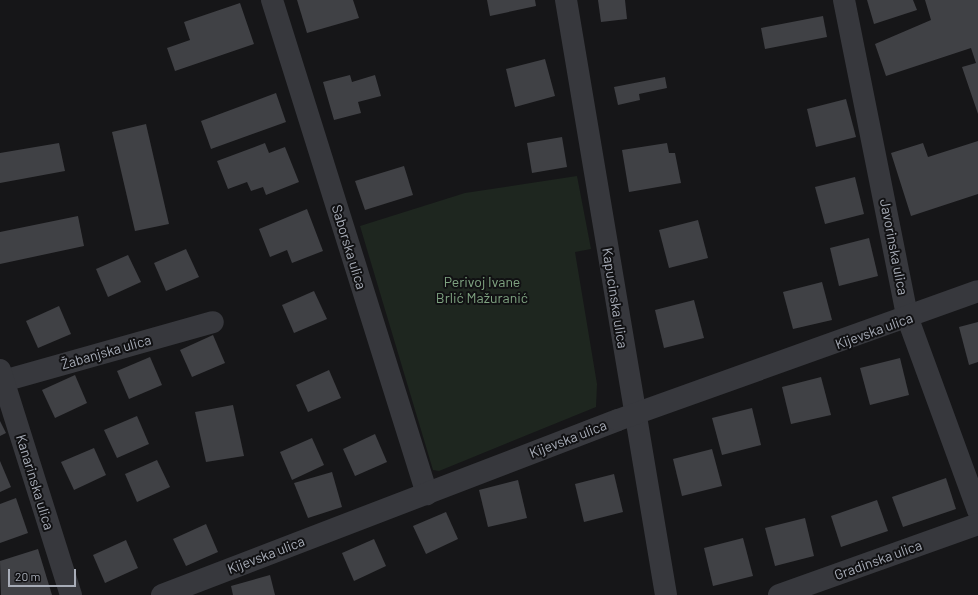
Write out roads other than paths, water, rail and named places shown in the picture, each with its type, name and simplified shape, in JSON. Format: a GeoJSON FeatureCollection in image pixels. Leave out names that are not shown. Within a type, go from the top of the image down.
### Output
{"type":"FeatureCollection","features":[{"type":"Feature","properties":{"kind":"street","name":"Saborska ulica"},"geometry":{"type":"LineString","coordinates":[[272,0],[427,494]]}},
{"type":"Feature","properties":{"kind":"street","name":"Kapucinska ulica"},"geometry":{"type":"LineString","coordinates":[[566,0],[666,595]]}},
{"type":"Feature","properties":{"kind":"street","name":"Javorinska ulica"},"geometry":{"type":"LineString","coordinates":[[844,0],[908,319],[978,510]]}},
{"type":"Feature","properties":{"kind":"street","name":"Kijevska ulica"},"geometry":{"type":"LineString","coordinates":[[162,595],[635,415],[908,319],[978,292]]}},
{"type":"Feature","properties":{"kind":"street","name":"Žabanjska ulica"},"geometry":{"type":"LineString","coordinates":[[1,378],[213,322]]}},
{"type":"Feature","properties":{"kind":"street","name":"Kanarinska ulica"},"geometry":{"type":"LineString","coordinates":[[1,378],[70,595]]}},
{"type":"Feature","properties":{"kind":"street","name":"Gradinska ulica"},"geometry":{"type":"LineString","coordinates":[[779,595],[978,524]]}},
{"type":"Feature","properties":{"kind":"park label","name":"Perivoj Ivane Brlić Mažuranić"},"geometry":{"type":"Point","coordinates":[482,290]}}]}
